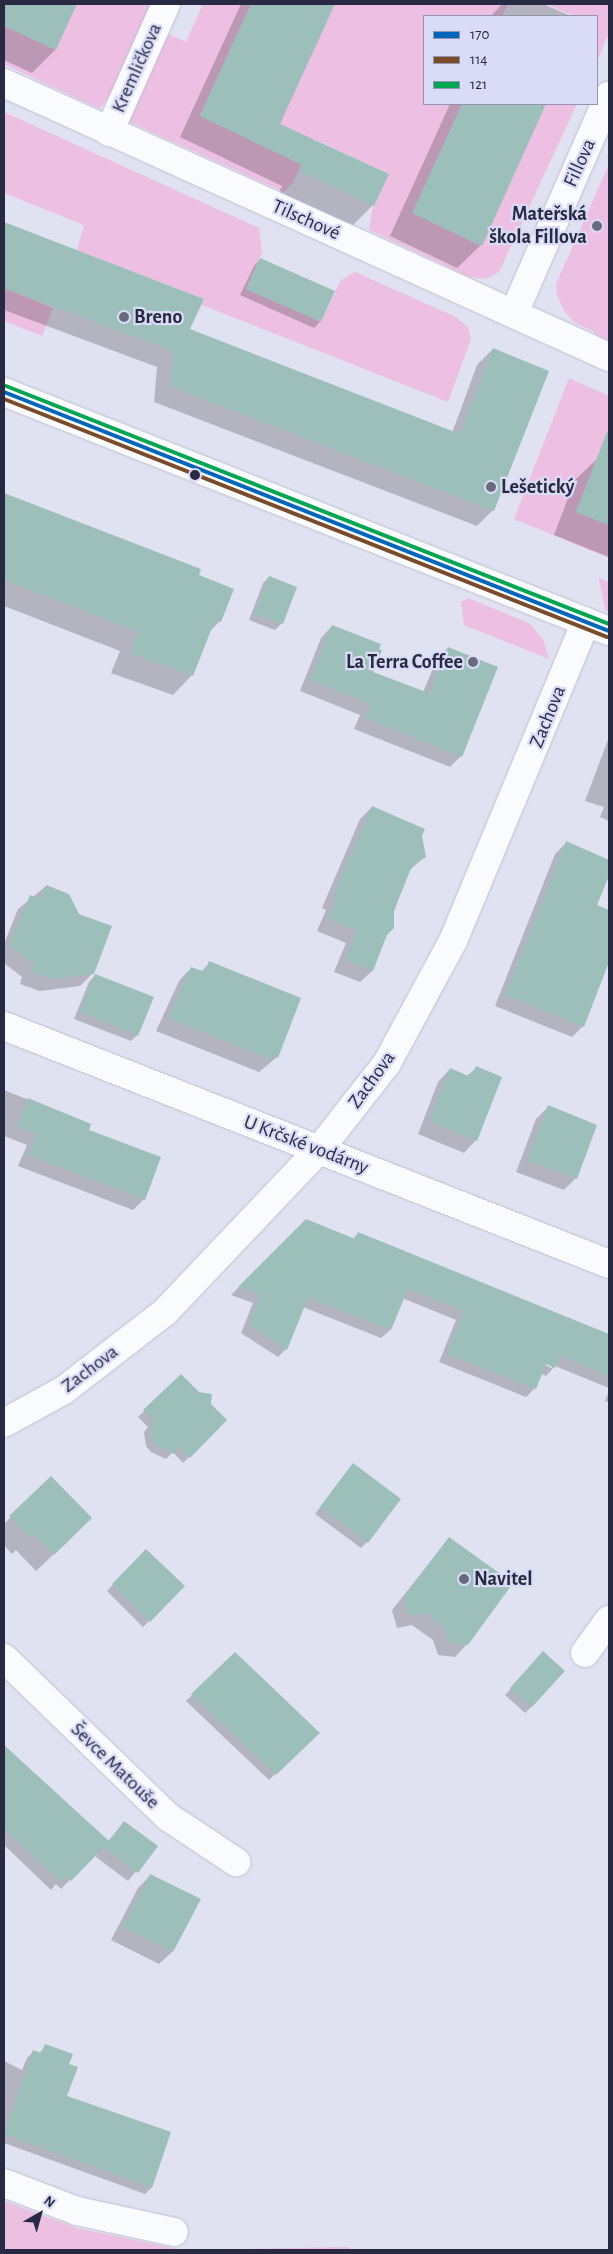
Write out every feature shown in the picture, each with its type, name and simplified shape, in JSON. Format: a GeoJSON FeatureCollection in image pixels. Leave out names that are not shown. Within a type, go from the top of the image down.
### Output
{"type":"FeatureCollection","features":[{"type":"Feature","properties":{"kind":"street","name":"Kremličkova"},"geometry":{"type":"LineString","coordinates":[[108,132],[166,4]]}},
{"type":"Feature","properties":{"kind":"street","name":"Tilschové"},"geometry":{"type":"LineString","coordinates":[[4,83],[108,132],[609,357]]}},
{"type":"Feature","properties":{"kind":"street","name":"Fillova"},"geometry":{"type":"LineString","coordinates":[[514,313],[609,96]]}},
{"type":"Feature","properties":{"kind":"street"},"geometry":{"type":"LineString","coordinates":[[4,392],[598,627]]}},
{"type":"Feature","properties":{"kind":"street","name":"Zachova"},"geometry":{"type":"LineString","coordinates":[[4,1423],[64,1390],[165,1312],[318,1150],[387,1063],[453,941],[598,627]]}},
{"type":"Feature","properties":{"kind":"street","name":"U Krčské vodárny"},"geometry":{"type":"LineString","coordinates":[[4,1026],[609,1264]]}},
{"type":"Feature","properties":{"kind":"street"},"geometry":{"type":"LineString","coordinates":[[585,1653],[609,1620]]}},
{"type":"Feature","properties":{"kind":"street","name":"Ševce Matouše"},"geometry":{"type":"LineString","coordinates":[[4,1658],[168,1817],[236,1862]]}},
{"type":"Feature","properties":{"kind":"street"},"geometry":{"type":"LineString","coordinates":[[4,2183],[77,2211],[174,2232]]}},
{"type":"Feature","properties":{"kind":"shaded area"},"geometry":{"type":"Polygon","coordinates":[[[77,4],[153,4],[114,89],[100,109],[4,64],[4,26],[56,50],[77,4]]]}},
{"type":"Feature","properties":{"kind":"shaded area"},"geometry":{"type":"Polygon","coordinates":[[[203,4],[251,4],[200,115],[268,149],[335,4],[508,4],[502,15],[423,15],[423,105],[462,105],[413,213],[481,246],[546,105],[577,105],[499,272],[486,279],[470,277],[369,230],[372,210],[389,174],[314,139],[292,184],[284,192],[127,121],[164,32],[186,42],[203,4]]]}},
{"type":"Feature","properties":{"kind":"shaded area"},"geometry":{"type":"Polygon","coordinates":[[[546,4],[609,4],[609,33],[598,59],[598,15],[572,15],[546,4]]]}},
{"type":"Feature","properties":{"kind":"shaded area"},"geometry":{"type":"Polygon","coordinates":[[[4,112],[259,228],[262,252],[246,289],[321,322],[341,280],[355,272],[456,317],[468,327],[471,339],[448,402],[202,305],[204,299],[77,250],[84,225],[4,193],[4,112]]]}},
{"type":"Feature","properties":{"kind":"shaded area","name":"Mateřská škola Fillova"},"geometry":{"type":"Polygon","coordinates":[[[609,164],[609,350],[593,331],[575,323],[564,311],[557,295],[556,284],[609,164]]]}},
{"type":"Feature","properties":{"kind":"shaded area"},"geometry":{"type":"Polygon","coordinates":[[[4,288],[53,308],[42,336],[4,321],[4,288]]]}},
{"type":"Feature","properties":{"kind":"shaded area"},"geometry":{"type":"Polygon","coordinates":[[[569,378],[609,396],[609,459],[599,455],[576,512],[609,525],[609,558],[514,519],[569,378]]]}},
{"type":"Feature","properties":{"kind":"shaded area"},"geometry":{"type":"Polygon","coordinates":[[[599,578],[609,582],[609,611],[605,610],[599,578]]]}},
{"type":"Feature","properties":{"kind":"shaded area"},"geometry":{"type":"Polygon","coordinates":[[[468,598],[529,623],[543,639],[549,659],[464,625],[461,602],[468,598]]]}},
{"type":"Feature","properties":{"kind":"shaded area"},"geometry":{"type":"Polygon","coordinates":[[[4,2201],[76,2228],[183,2250],[4,2250],[4,2201]]]}},
{"type":"Feature","properties":{"kind":"shaded area"},"geometry":{"type":"Polygon","coordinates":[[[346,2247],[355,2250],[183,2250],[346,2247]]]}},
{"type":"Feature","properties":{"kind":"building"},"geometry":{"type":"Polygon","coordinates":[[[4,4],[77,4],[56,50],[4,26],[4,4]]]}},
{"type":"Feature","properties":{"kind":"building"},"geometry":{"type":"Polygon","coordinates":[[[251,4],[335,4],[280,124],[389,174],[374,206],[299,171],[302,165],[200,116],[251,4]]]}},
{"type":"Feature","properties":{"kind":"building"},"geometry":{"type":"Polygon","coordinates":[[[462,105],[546,105],[482,246],[412,213],[462,105]]]}},
{"type":"Feature","properties":{"kind":"building"},"geometry":{"type":"Polygon","coordinates":[[[4,222],[204,299],[190,329],[460,434],[493,348],[549,371],[494,511],[169,386],[173,351],[4,288],[4,222]]]}},
{"type":"Feature","properties":{"kind":"building"},"geometry":{"type":"Polygon","coordinates":[[[260,258],[335,291],[321,322],[246,289],[260,258]]]}},
{"type":"Feature","properties":{"kind":"building"},"geometry":{"type":"Polygon","coordinates":[[[607,432],[609,433],[609,525],[576,512],[607,432]]]}},
{"type":"Feature","properties":{"kind":"building"},"geometry":{"type":"Polygon","coordinates":[[[4,493],[201,569],[199,575],[234,589],[221,622],[215,620],[193,676],[130,653],[138,632],[4,580],[4,493]]]}},
{"type":"Feature","properties":{"kind":"building"},"geometry":{"type":"Polygon","coordinates":[[[269,576],[297,587],[283,624],[254,614],[269,576]]]}},
{"type":"Feature","properties":{"kind":"building"},"geometry":{"type":"Polygon","coordinates":[[[332,625],[381,644],[379,649],[382,650],[373,672],[429,693],[448,647],[498,667],[462,757],[365,718],[370,704],[310,680],[332,625]]]}},
{"type":"Feature","properties":{"kind":"building"},"geometry":{"type":"Polygon","coordinates":[[[372,806],[425,829],[422,836],[426,857],[412,866],[394,910],[394,928],[387,935],[373,971],[345,960],[357,931],[328,919],[337,898],[333,896],[372,806]]]}},
{"type":"Feature","properties":{"kind":"building"},"geometry":{"type":"Polygon","coordinates":[[[566,841],[609,860],[609,876],[597,905],[609,910],[609,962],[584,1027],[505,995],[566,841]]]}},
{"type":"Feature","properties":{"kind":"building"},"geometry":{"type":"Polygon","coordinates":[[[46,885],[69,894],[79,914],[112,926],[94,974],[53,979],[31,972],[34,964],[9,945],[30,895],[40,899],[46,885]]]}},
{"type":"Feature","properties":{"kind":"building"},"geometry":{"type":"Polygon","coordinates":[[[209,961],[301,998],[278,1058],[274,1056],[273,1060],[168,1018],[191,967],[205,972],[209,961]]]}},
{"type":"Feature","properties":{"kind":"building"},"geometry":{"type":"Polygon","coordinates":[[[95,974],[154,997],[138,1036],[80,1012],[95,974]]]}},
{"type":"Feature","properties":{"kind":"building"},"geometry":{"type":"Polygon","coordinates":[[[476,1066],[502,1077],[477,1141],[429,1121],[450,1068],[471,1077],[476,1066]]]}},
{"type":"Feature","properties":{"kind":"building"},"geometry":{"type":"Polygon","coordinates":[[[28,1098],[91,1124],[89,1130],[161,1157],[145,1200],[28,1155],[37,1134],[17,1127],[28,1098]]]}},
{"type":"Feature","properties":{"kind":"building"},"geometry":{"type":"Polygon","coordinates":[[[548,1105],[597,1125],[577,1179],[527,1160],[548,1105]]]}},
{"type":"Feature","properties":{"kind":"building"},"geometry":{"type":"Polygon","coordinates":[[[306,1219],[355,1239],[358,1232],[609,1334],[609,1376],[560,1356],[555,1368],[546,1364],[536,1389],[447,1354],[464,1311],[408,1289],[391,1330],[308,1298],[287,1350],[249,1325],[260,1295],[238,1287],[306,1219]]]}},
{"type":"Feature","properties":{"kind":"building"},"geometry":{"type":"Polygon","coordinates":[[[181,1374],[199,1392],[212,1394],[211,1404],[227,1420],[190,1458],[180,1447],[174,1454],[157,1446],[152,1440],[150,1424],[154,1420],[143,1410],[181,1374]]]}},
{"type":"Feature","properties":{"kind":"building"},"geometry":{"type":"Polygon","coordinates":[[[353,1463],[401,1499],[368,1543],[320,1507],[353,1463]]]}},
{"type":"Feature","properties":{"kind":"building"},"geometry":{"type":"Polygon","coordinates":[[[51,1476],[92,1518],[54,1555],[34,1534],[30,1538],[9,1516],[51,1476]]]}},
{"type":"Feature","properties":{"kind":"building"},"geometry":{"type":"Polygon","coordinates":[[[449,1537],[513,1583],[468,1645],[450,1643],[445,1628],[425,1613],[409,1616],[404,1597],[449,1537]]]}},
{"type":"Feature","properties":{"kind":"building"},"geometry":{"type":"Polygon","coordinates":[[[146,1549],[185,1586],[150,1622],[112,1584],[146,1549]]]}},
{"type":"Feature","properties":{"kind":"building"},"geometry":{"type":"Polygon","coordinates":[[[543,1651],[565,1671],[532,1707],[510,1688],[543,1651]]]}},
{"type":"Feature","properties":{"kind":"building"},"geometry":{"type":"Polygon","coordinates":[[[235,1652],[320,1733],[276,1775],[191,1694],[235,1652]]]}},
{"type":"Feature","properties":{"kind":"building"},"geometry":{"type":"Polygon","coordinates":[[[4,1745],[109,1841],[124,1821],[158,1846],[138,1873],[104,1847],[71,1881],[66,1876],[61,1882],[4,1829],[4,1745]]]}},
{"type":"Feature","properties":{"kind":"building"},"geometry":{"type":"Polygon","coordinates":[[[150,1874],[201,1899],[173,1952],[123,1927],[150,1874]]]}},
{"type":"Feature","properties":{"kind":"building"},"geometry":{"type":"Polygon","coordinates":[[[45,2044],[73,2054],[69,2064],[78,2067],[67,2096],[171,2132],[152,2188],[4,2134],[33,2050],[41,2053],[45,2044]]]}},
{"type":"Feature","properties":{"kind":"transit line","name":"121"},"geometry":{"type":"LineString","coordinates":[[6,386],[609,624]]}},
{"type":"Feature","properties":{"kind":"transit line","name":"170"},"geometry":{"type":"LineString","coordinates":[[4,392],[609,631]]}},
{"type":"Feature","properties":{"kind":"transit line","name":"114"},"geometry":{"type":"LineString","coordinates":[[4,399],[607,637]]}},
{"type":"Feature","properties":{"kind":"place","name":"Mateřská škola Fillova"},"geometry":{"type":"Point","coordinates":[597,226]}},
{"type":"Feature","properties":{"kind":"place","name":"Breno"},"geometry":{"type":"Point","coordinates":[124,317]}},
{"type":"Feature","properties":{"kind":"place","name":"Lešetický"},"geometry":{"type":"Point","coordinates":[491,487]}},
{"type":"Feature","properties":{"kind":"place","name":"La Terra Coffee"},"geometry":{"type":"Point","coordinates":[473,662]}},
{"type":"Feature","properties":{"kind":"place","name":"Navitel"},"geometry":{"type":"Point","coordinates":[464,1579]}}]}
